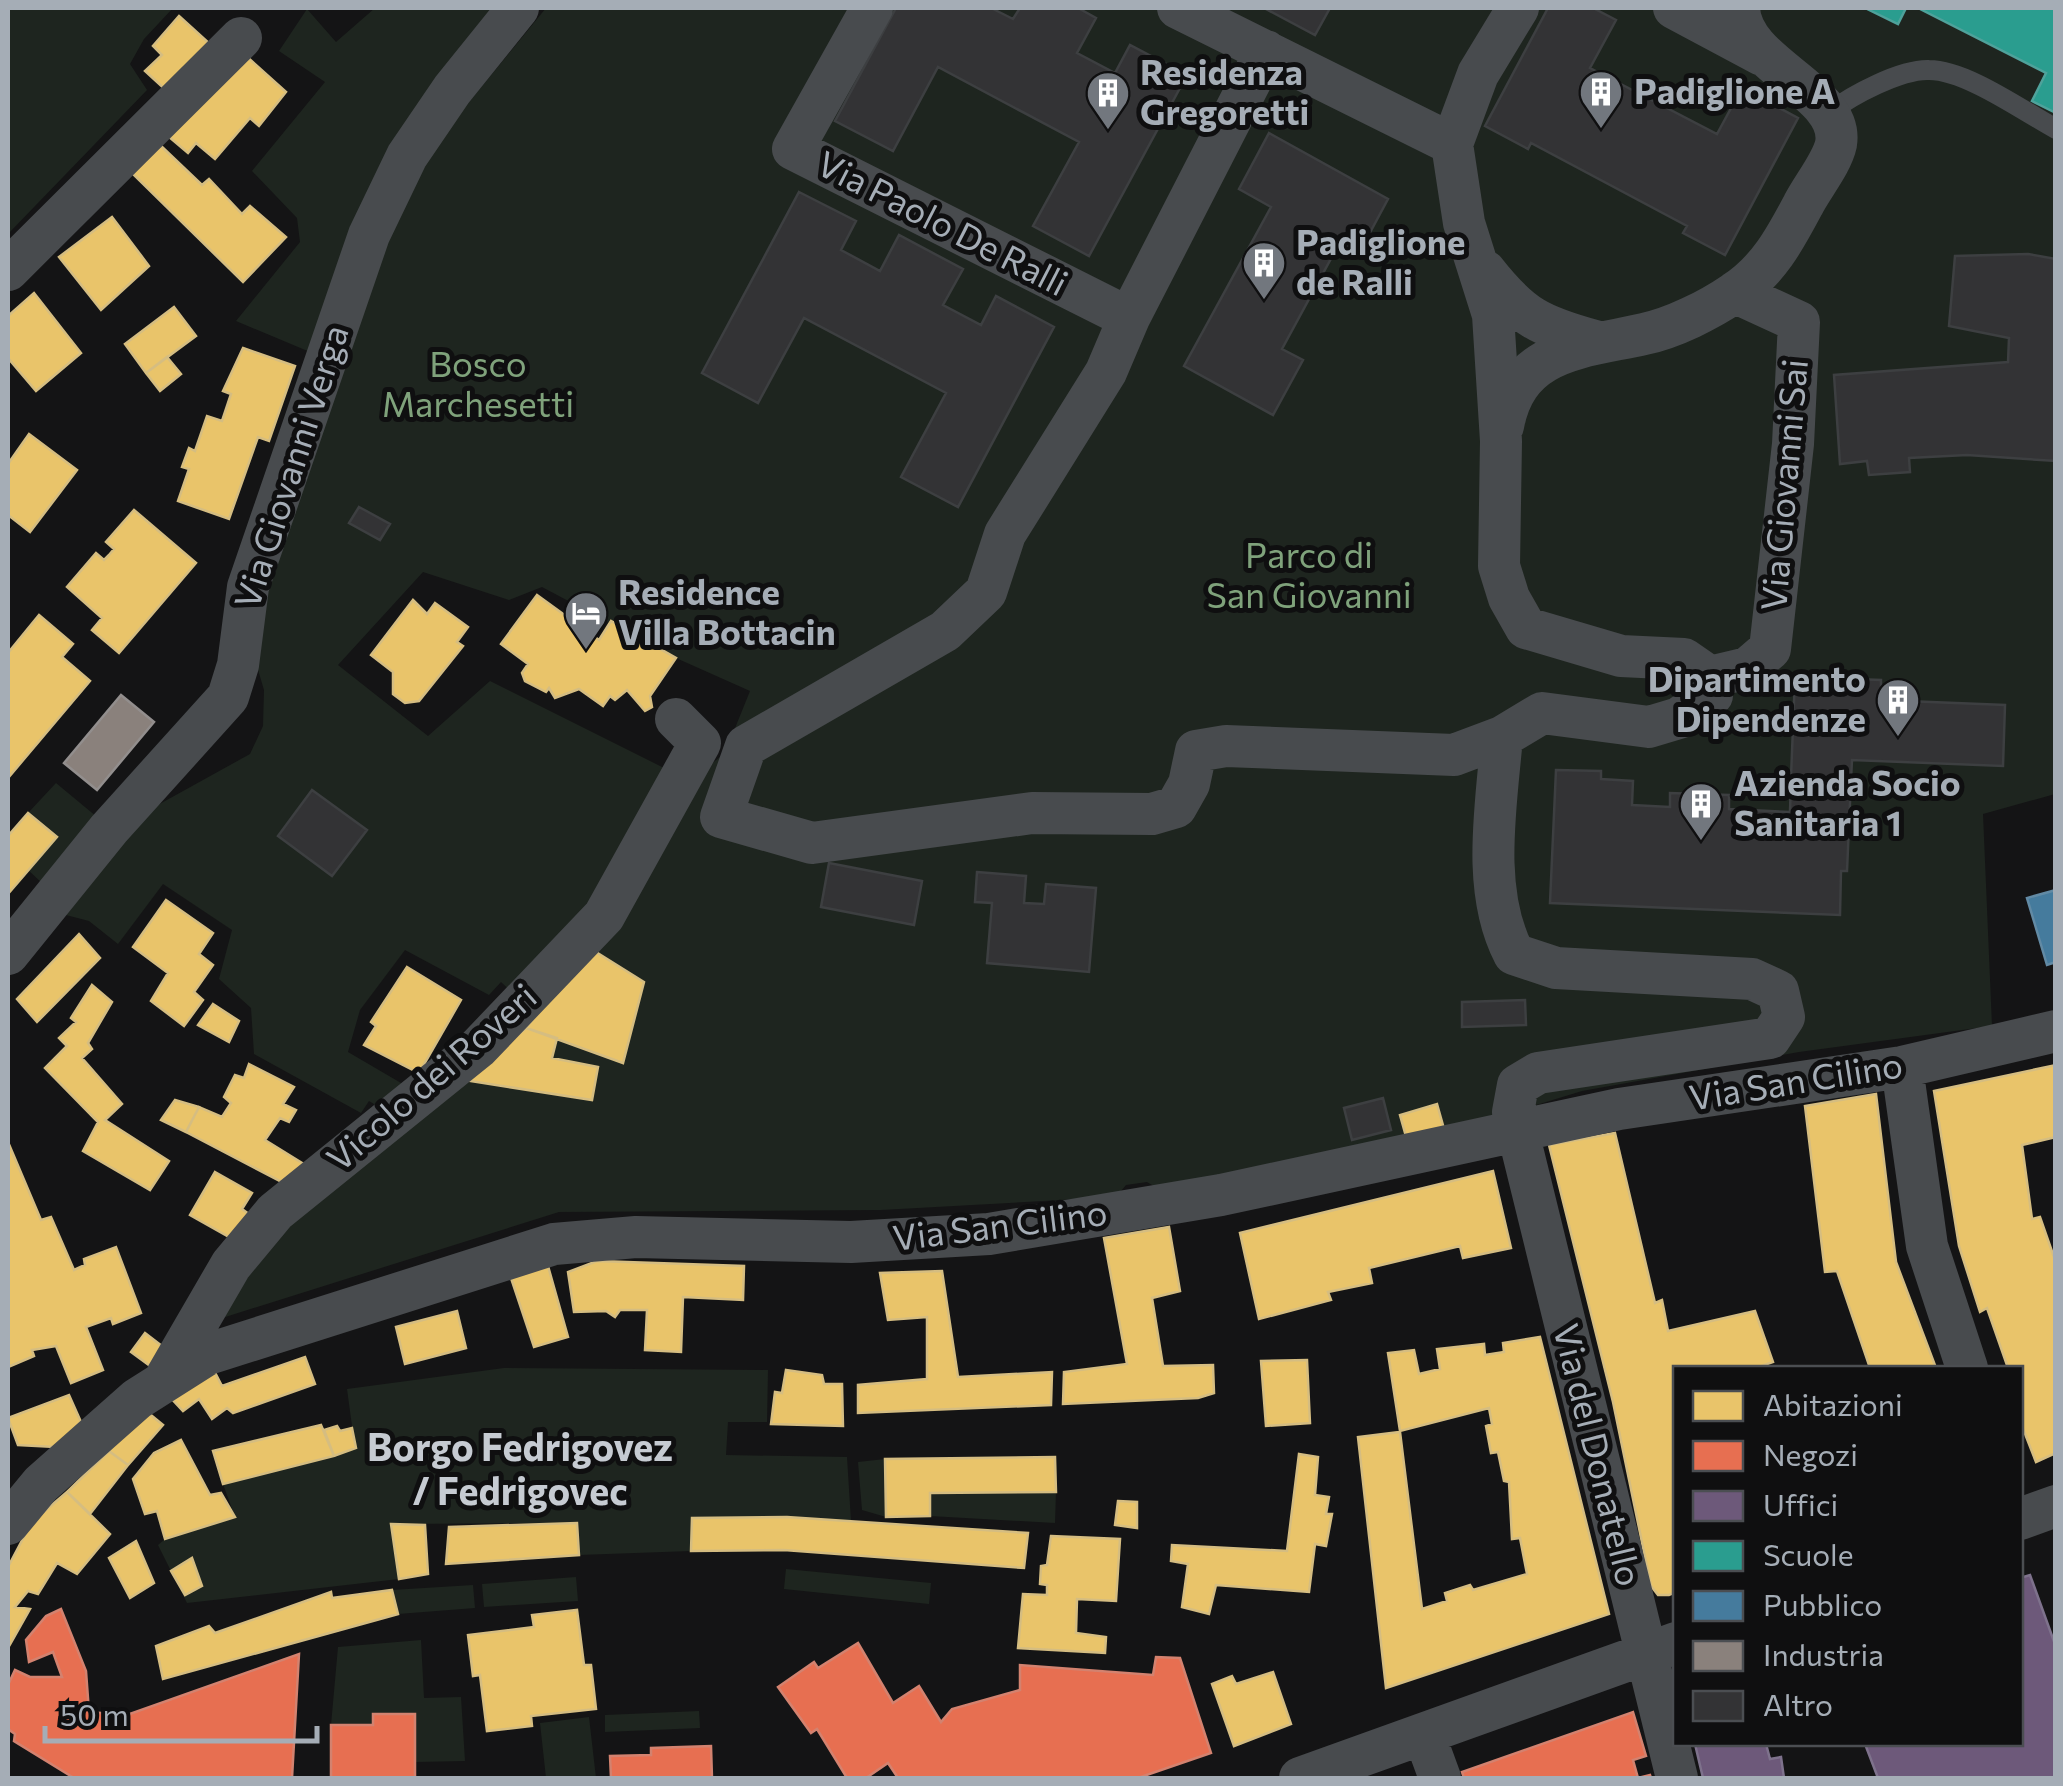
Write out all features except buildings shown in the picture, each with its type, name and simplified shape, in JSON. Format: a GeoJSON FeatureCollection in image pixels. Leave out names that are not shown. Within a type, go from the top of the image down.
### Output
{"type":"FeatureCollection","features":[{"type":"Feature","properties":{"kind":"street","name":"Via Giovanni Verga"},"geometry":{"type":"LineString","coordinates":[[8,954],[110,829],[228,697],[238,665],[248,587],[370,235],[407,156],[452,90],[518,8]]}},
{"type":"Feature","properties":{"kind":"street","name":"Via Paolo De Ralli"},"geometry":{"type":"LineString","coordinates":[[872,8],[793,149],[1129,318]]}},
{"type":"Feature","properties":{"kind":"street"},"geometry":{"type":"LineString","coordinates":[[1178,8],[1452,144]]}},
{"type":"Feature","properties":{"kind":"street"},"geometry":{"type":"LineString","coordinates":[[1266,51],[1129,318],[1106,372],[1005,534],[986,592],[945,631],[746,746],[720,817],[812,843],[1032,812],[1152,814],[1176,806],[1189,784],[1196,750],[1226,746],[1454,755],[1502,737],[1542,713],[1649,727],[1679,718],[1712,695],[1710,677],[1684,659],[1621,656],[1526,628],[1509,598],[1499,566],[1501,441],[1493,315],[1464,223],[1452,144],[1478,74],[1518,8]]}},
{"type":"Feature","properties":{"kind":"street"},"geometry":{"type":"LineString","coordinates":[[1501,441],[1506,411],[1543,361],[1595,342],[1647,334],[1736,292],[1774,259],[1836,144],[1830,112],[1763,56],[1674,8]]}},
{"type":"Feature","properties":{"kind":"street"},"geometry":{"type":"LineString","coordinates":[[1738,8],[1763,56]]}},
{"type":"Feature","properties":{"kind":"street"},"geometry":{"type":"LineString","coordinates":[[8,270],[241,38]]}},
{"type":"Feature","properties":{"kind":"street"},"geometry":{"type":"LineString","coordinates":[[1478,263],[1509,302],[1538,325],[1595,342]]}},
{"type":"Feature","properties":{"kind":"street","name":"Via Giovanni Sai"},"geometry":{"type":"LineString","coordinates":[[1710,677],[1748,668],[1770,649],[1793,444],[1799,322],[1736,292]]}},
{"type":"Feature","properties":{"kind":"street","name":"Vicolo dei Roveri"},"geometry":{"type":"LineString","coordinates":[[163,1382],[231,1265],[276,1212],[478,1048],[604,916],[700,743],[676,719]]}},
{"type":"Feature","properties":{"kind":"street"},"geometry":{"type":"LineString","coordinates":[[1502,737],[1495,898],[1500,927],[1514,954],[1556,968],[1752,979],[1778,991],[1784,1017],[1770,1038],[1538,1073],[1518,1084],[1513,1112],[1517,1133]]}},
{"type":"Feature","properties":{"kind":"street","name":"Via San Cilino"},"geometry":{"type":"LineString","coordinates":[[8,1524],[41,1484],[137,1398],[208,1354],[554,1244],[636,1237],[851,1242],[989,1234],[1221,1195],[1619,1109],[1902,1068],[2056,1031]]}},
{"type":"Feature","properties":{"kind":"street"},"geometry":{"type":"LineString","coordinates":[[1902,1068],[1927,1246],[1966,1366]]}},
{"type":"Feature","properties":{"kind":"street","name":"Via del Donatello"},"geometry":{"type":"LineString","coordinates":[[1517,1133],[1661,1648],[1673,1746]]}},
{"type":"Feature","properties":{"kind":"street"},"geometry":{"type":"LineString","coordinates":[[2023,1518],[2056,1506]]}},
{"type":"Feature","properties":{"kind":"street"},"geometry":{"type":"LineString","coordinates":[[1300,1778],[1661,1648]]}},
{"type":"Feature","properties":{"kind":"street"},"geometry":{"type":"LineString","coordinates":[[1424,1734],[1440,1778]]}},
{"type":"Feature","properties":{"kind":"street","name":"Via del Donatello"},"geometry":{"type":"LineString","coordinates":[[1673,1746],[1677,1778]]}},
{"type":"Feature","properties":{"kind":"lane"},"geometry":{"type":"LineString","coordinates":[[1227,8],[1266,51]]}},
{"type":"Feature","properties":{"kind":"lane"},"geometry":{"type":"LineString","coordinates":[[1830,112],[1853,94],[1928,69],[1958,76],[2056,129]]}},
{"type":"Feature","properties":{"kind":"green space"},"geometry":{"type":"Polygon","coordinates":[[[8,8],[173,8],[144,39],[130,64],[147,90],[8,234],[8,8]]]}},
{"type":"Feature","properties":{"kind":"green space"},"geometry":{"type":"Polygon","coordinates":[[[375,8],[488,8],[493,14],[310,352],[236,321],[300,242],[297,218],[252,171],[325,82],[279,51],[307,9],[336,42],[375,8]]]}},
{"type":"Feature","properties":{"kind":"green space","name":"Parco di San Giovanni"},"geometry":{"type":"Polygon","coordinates":[[[546,8],[2055,8],[2055,794],[1983,814],[1992,1026],[1799,1052],[1582,1091],[1513,1112],[1162,1191],[1147,1182],[1126,1185],[1116,1197],[881,1210],[559,1212],[219,1319],[278,1233],[449,1093],[686,784],[725,753],[750,691],[676,658],[542,587],[509,600],[423,572],[338,665],[428,736],[490,681],[670,771],[633,848],[518,998],[501,982],[489,995],[405,950],[360,1010],[348,1052],[413,1090],[387,1112],[369,1101],[361,1113],[254,1054],[251,1008],[219,979],[232,930],[163,884],[118,944],[89,921],[66,915],[147,811],[250,754],[263,726],[264,690],[253,653],[280,542],[378,246],[419,163],[546,8]]]}},
{"type":"Feature","properties":{"kind":"green space"},"geometry":{"type":"Polygon","coordinates":[[[56,783],[97,817],[42,883],[28,870],[57,837],[28,813],[56,783]]]}},
{"type":"Feature","properties":{"kind":"green space"},"geometry":{"type":"Polygon","coordinates":[[[504,1368],[768,1370],[767,1422],[728,1422],[726,1455],[847,1457],[851,1521],[692,1518],[691,1551],[579,1555],[576,1523],[392,1524],[399,1579],[187,1603],[158,1545],[165,1539],[235,1517],[223,1484],[355,1448],[347,1389],[504,1368]]]}},
{"type":"Feature","properties":{"kind":"green space"},"geometry":{"type":"Polygon","coordinates":[[[885,1459],[886,1517],[862,1510],[858,1462],[885,1459]]]}},
{"type":"Feature","properties":{"kind":"green space"},"geometry":{"type":"Polygon","coordinates":[[[1056,1492],[1055,1523],[930,1516],[930,1493],[1056,1492]]]}},
{"type":"Feature","properties":{"kind":"green space"},"geometry":{"type":"Polygon","coordinates":[[[786,1569],[931,1583],[929,1604],[784,1589],[786,1569]]]}},
{"type":"Feature","properties":{"kind":"green space"},"geometry":{"type":"Polygon","coordinates":[[[576,1577],[578,1601],[484,1607],[482,1584],[576,1577]]]}},
{"type":"Feature","properties":{"kind":"green space"},"geometry":{"type":"Polygon","coordinates":[[[473,1585],[475,1608],[398,1614],[392,1590],[473,1585]]]}},
{"type":"Feature","properties":{"kind":"green space"},"geometry":{"type":"Polygon","coordinates":[[[421,1640],[424,1698],[461,1697],[465,1761],[415,1762],[415,1714],[374,1714],[373,1725],[331,1725],[338,1647],[421,1640]]]}},
{"type":"Feature","properties":{"kind":"green space"},"geometry":{"type":"Polygon","coordinates":[[[699,1711],[700,1728],[605,1732],[605,1715],[699,1711]]]}},
{"type":"Feature","properties":{"kind":"green space"},"geometry":{"type":"Polygon","coordinates":[[[589,1717],[596,1778],[546,1778],[540,1723],[589,1717]]]}},
{"type":"Feature","properties":{"kind":"place","name":"Padiglione A"},"geometry":{"type":"Point","coordinates":[1601,130]}},
{"type":"Feature","properties":{"kind":"place","name":"Residenza Gregoretti"},"geometry":{"type":"Point","coordinates":[1108,131]}},
{"type":"Feature","properties":{"kind":"place","name":"Padiglione de Ralli"},"geometry":{"type":"Point","coordinates":[1264,301]}},
{"type":"Feature","properties":{"kind":"place","name":"Residence Villa Bottacin"},"geometry":{"type":"Point","coordinates":[586,651]}},
{"type":"Feature","properties":{"kind":"place","name":"Dipartimento Dipendenze"},"geometry":{"type":"Point","coordinates":[1898,738]}},
{"type":"Feature","properties":{"kind":"place","name":"Azienda Socio Sanitaria 1"},"geometry":{"type":"Point","coordinates":[1701,842]}},
{"type":"Feature","properties":{"kind":"district","name":"Borgo Fedrigovez / Fedrigovec"},"geometry":{"type":"Point","coordinates":[520,1470]}},
{"type":"Feature","properties":{"kind":"park label","name":"Bosco Marchesetti"},"geometry":{"type":"Point","coordinates":[478,385]}}]}
